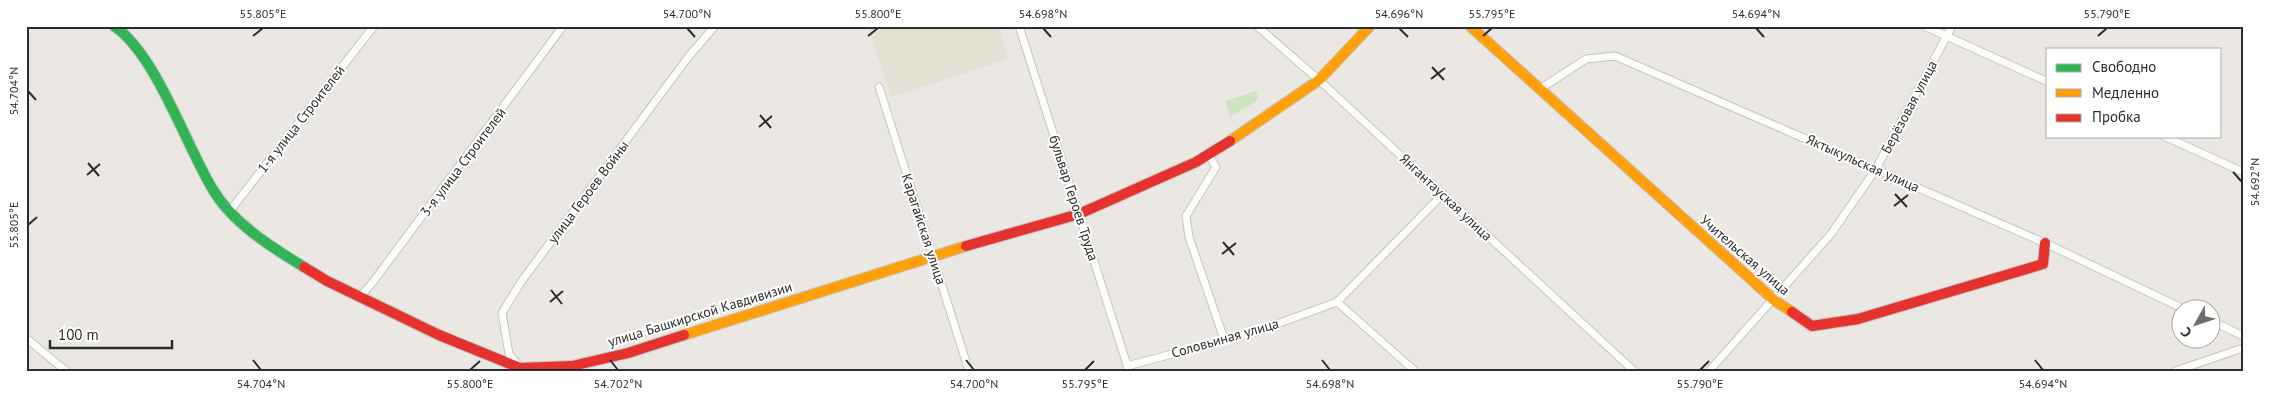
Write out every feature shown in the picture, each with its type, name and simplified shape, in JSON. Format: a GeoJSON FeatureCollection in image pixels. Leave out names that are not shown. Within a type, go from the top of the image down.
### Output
{"type":"FeatureCollection","features":[{"type":"Feature","properties":{"kind":"street","name":"улица Башкирской Кавдивизии"},"geometry":{"type":"LineString","coordinates":[[114,26],[123,32],[140,52],[182,128],[212,189],[229,212],[278,251],[327,281],[439,335],[520,369],[572,366],[628,353],[932,256],[1079,214],[1130,193],[1208,154],[1253,127],[1319,80],[1370,26]]}},
{"type":"Feature","properties":{"kind":"street","name":"1-я улица Строителей"},"geometry":{"type":"LineString","coordinates":[[229,212],[374,26]]}},
{"type":"Feature","properties":{"kind":"street","name":"3-я улица Строителей"},"geometry":{"type":"LineString","coordinates":[[360,297],[379,275],[563,26]]}},
{"type":"Feature","properties":{"kind":"street","name":"улица Героев Войны"},"geometry":{"type":"LineString","coordinates":[[520,369],[509,354],[502,313],[521,282],[683,64],[714,26]]}},
{"type":"Feature","properties":{"kind":"street","name":"бульвар Героев Труда"},"geometry":{"type":"LineString","coordinates":[[1019,26],[1128,368]]}},
{"type":"Feature","properties":{"kind":"street","name":"Янгантауская улица"},"geometry":{"type":"LineString","coordinates":[[1257,26],[1319,80],[1634,371]]}},
{"type":"Feature","properties":{"kind":"street","name":"Учительская улица"},"geometry":{"type":"LineString","coordinates":[[1470,26],[1774,300],[1812,326],[1858,319],[2043,264],[2045,243]]}},
{"type":"Feature","properties":{"kind":"street"},"geometry":{"type":"LineString","coordinates":[[1924,26],[2046,81]]}},
{"type":"Feature","properties":{"kind":"street","name":"Берёзовая улица"},"geometry":{"type":"LineString","coordinates":[[1709,371],[1831,234],[1876,169],[1952,26]]}},
{"type":"Feature","properties":{"kind":"street","name":"Яктыкульская улица"},"geometry":{"type":"LineString","coordinates":[[1540,89],[1586,58],[1615,56],[2045,243],[2172,303]]}},
{"type":"Feature","properties":{"kind":"street","name":"Карагайская улица"},"geometry":{"type":"LineString","coordinates":[[879,86],[969,371]]}},
{"type":"Feature","properties":{"kind":"street"},"geometry":{"type":"LineString","coordinates":[[2168,138],[2243,172]]}},
{"type":"Feature","properties":{"kind":"street"},"geometry":{"type":"LineString","coordinates":[[1208,154],[1216,168],[1186,216],[1189,237],[1224,339]]}},
{"type":"Feature","properties":{"kind":"street"},"geometry":{"type":"LineString","coordinates":[[1416,371],[1337,302],[1443,194]]}},
{"type":"Feature","properties":{"kind":"street","name":"Соловьиная улица"},"geometry":{"type":"LineString","coordinates":[[1128,368],[1224,339],[1255,332],[1337,302]]}},
{"type":"Feature","properties":{"kind":"street"},"geometry":{"type":"LineString","coordinates":[[2222,326],[2243,336]]}},
{"type":"Feature","properties":{"kind":"street"},"geometry":{"type":"LineString","coordinates":[[26,338],[66,371]]}},
{"type":"Feature","properties":{"kind":"street"},"geometry":{"type":"LineString","coordinates":[[2175,371],[2243,348]]}},
{"type":"Feature","properties":{"kind":"shaded area"},"geometry":{"type":"Polygon","coordinates":[[[868,26],[998,26],[1008,59],[891,97],[868,26]]]}},
{"type":"Feature","properties":{"kind":"green space"},"geometry":{"type":"Polygon","coordinates":[[[1256,91],[1258,100],[1230,117],[1225,101],[1256,91]]]}},
{"type":"Feature","properties":{"kind":"traffic: fast"},"geometry":{"type":"LineString","coordinates":[[114,26],[129,39],[156,78],[202,170],[220,200],[253,233],[304,267]]}},
{"type":"Feature","properties":{"kind":"traffic: slow"},"geometry":{"type":"LineString","coordinates":[[1230,141],[1319,80],[1370,26]]}},
{"type":"Feature","properties":{"kind":"traffic: slow"},"geometry":{"type":"LineString","coordinates":[[1470,26],[1774,300],[1792,312]]}},
{"type":"Feature","properties":{"kind":"traffic: slow"},"geometry":{"type":"LineString","coordinates":[[684,335],[966,246]]}},
{"type":"Feature","properties":{"kind":"traffic: jam"},"geometry":{"type":"LineString","coordinates":[[966,246],[1079,214],[1196,162],[1230,141]]}},
{"type":"Feature","properties":{"kind":"traffic: jam"},"geometry":{"type":"LineString","coordinates":[[1792,312],[1812,326],[1858,319],[2043,264],[2045,243]]}},
{"type":"Feature","properties":{"kind":"traffic: jam"},"geometry":{"type":"LineString","coordinates":[[304,267],[327,281],[439,335],[520,368],[572,366],[628,353],[684,335]]}}]}
